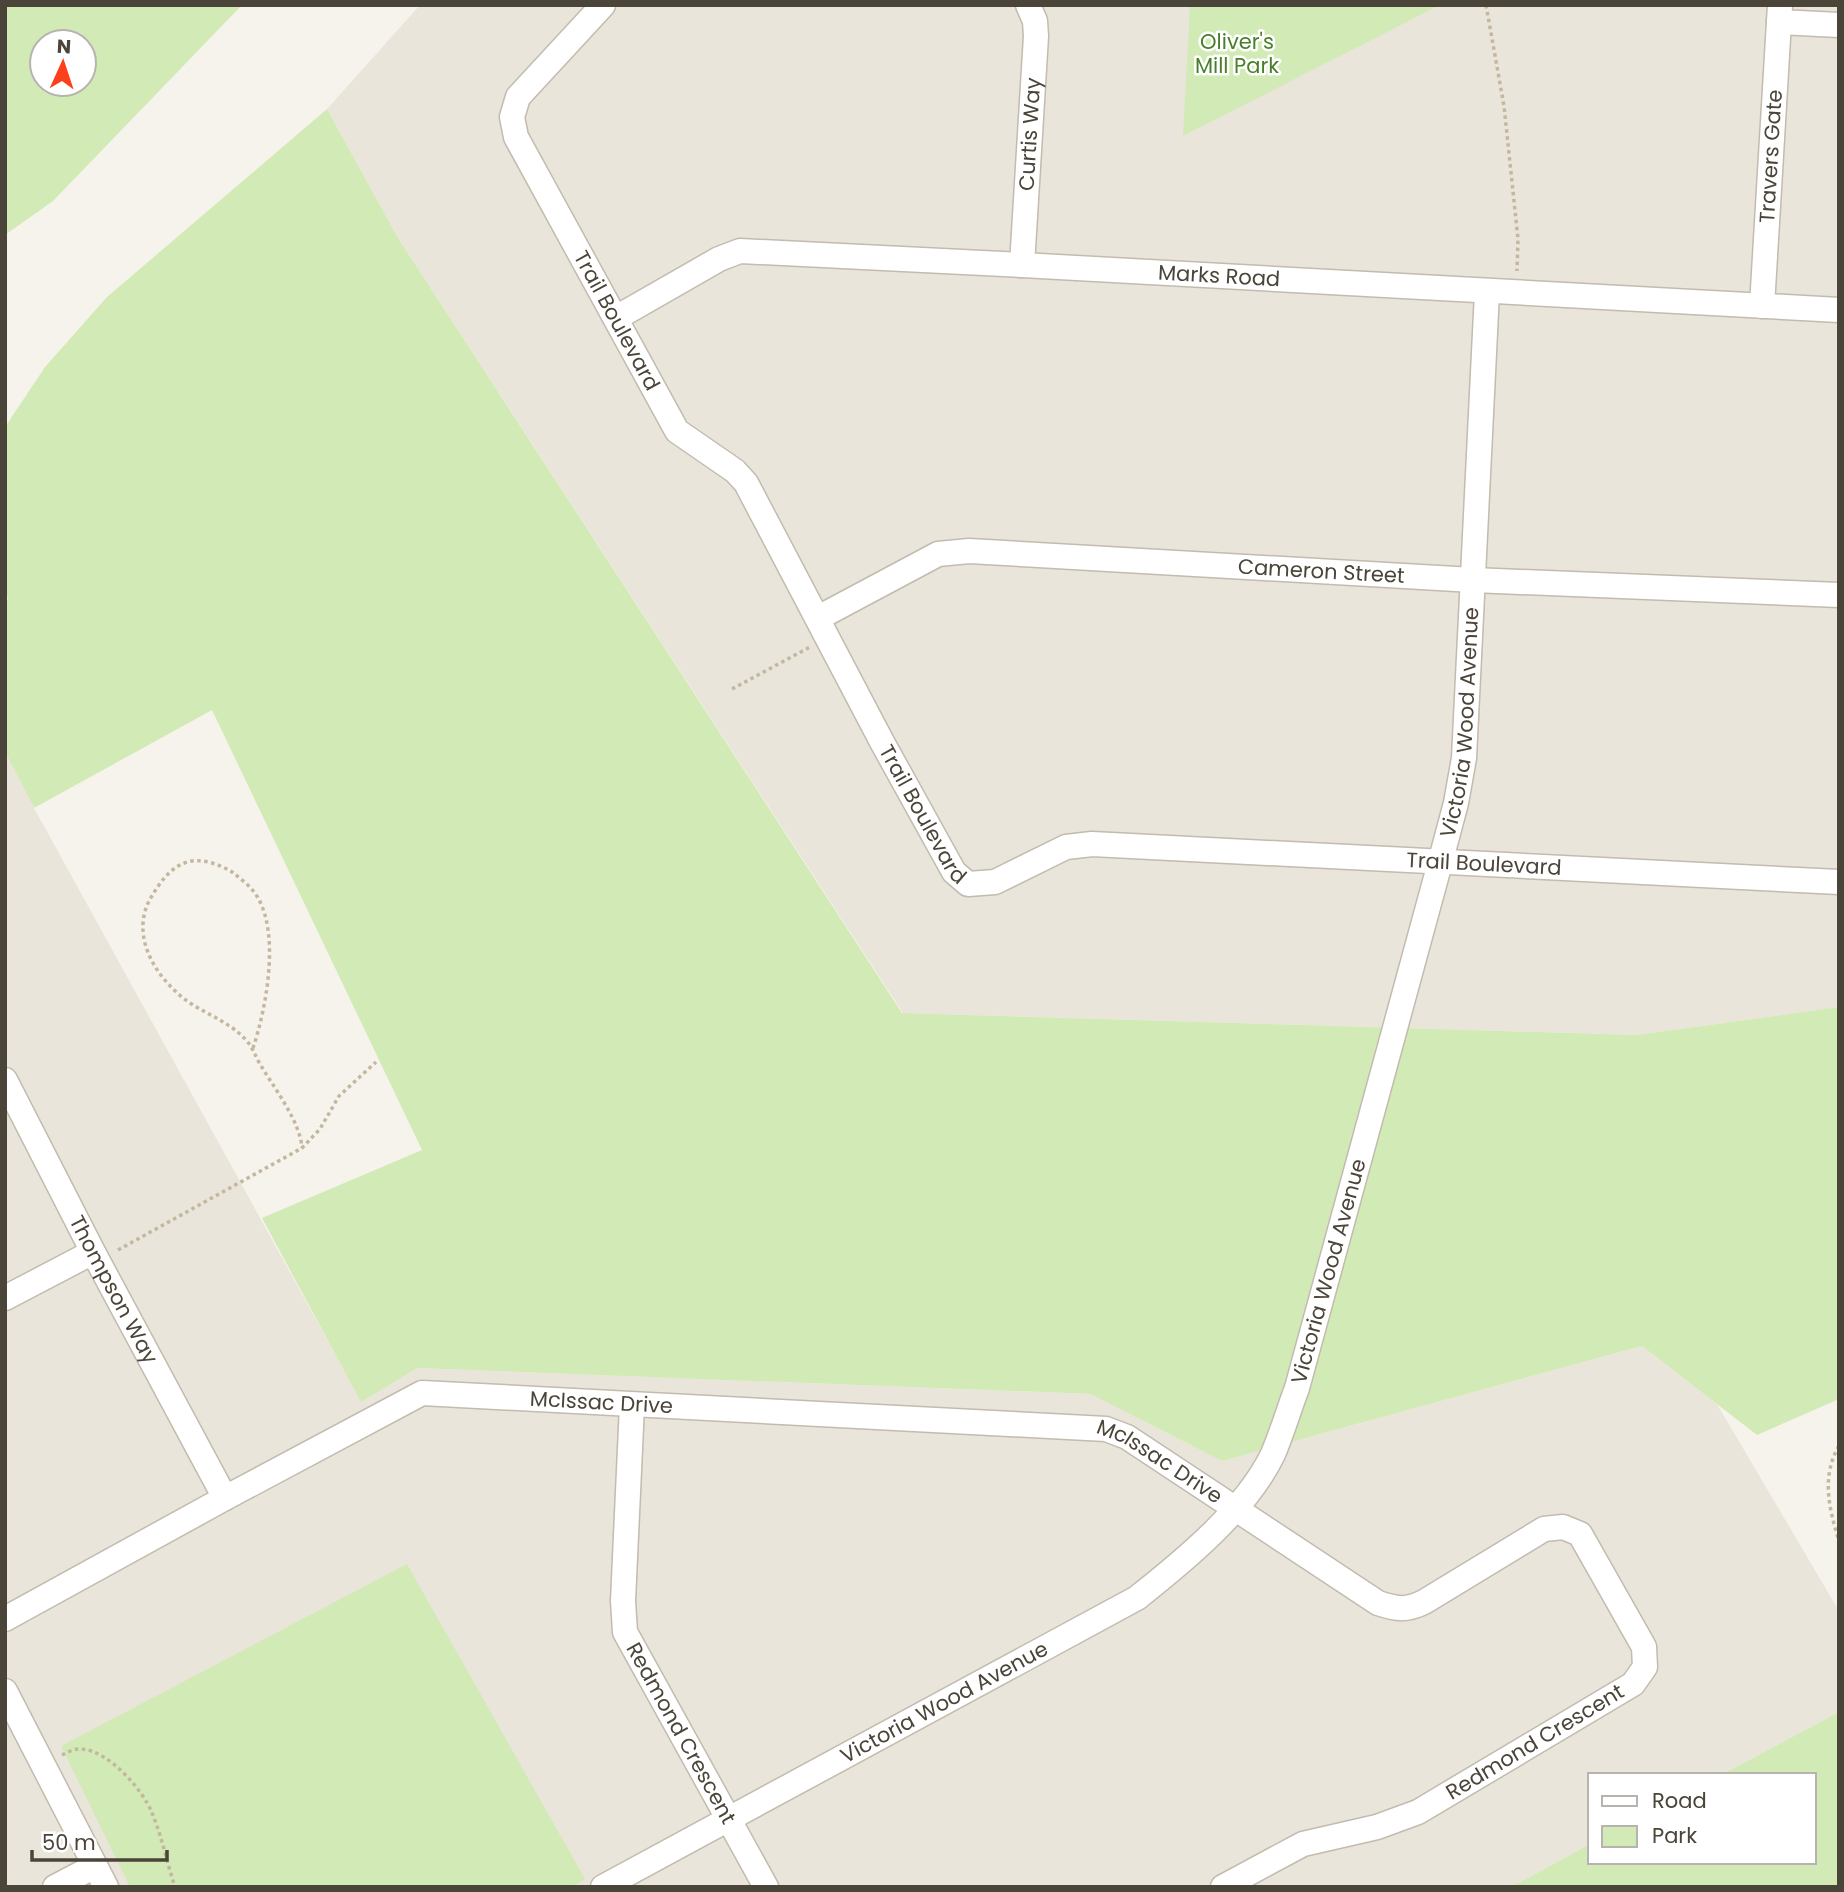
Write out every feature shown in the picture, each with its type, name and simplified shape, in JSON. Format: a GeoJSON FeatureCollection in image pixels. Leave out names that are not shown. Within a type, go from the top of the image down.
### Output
{"type":"FeatureCollection","features":[{"type":"Feature","properties":{"kind":"street","name":"Trail Boulevard"},"geometry":{"type":"LineString","coordinates":[[603,5],[518,97],[512,117],[516,138],[677,431],[746,482],[882,742],[954,872],[968,884],[995,882],[1066,847],[1092,844],[1839,882]]}},
{"type":"Feature","properties":{"kind":"street","name":"Curtis Way"},"geometry":{"type":"LineString","coordinates":[[1022,265],[1036,36],[1035,21],[1028,5]]}},
{"type":"Feature","properties":{"kind":"street"},"geometry":{"type":"LineString","coordinates":[[1780,14],[1839,25]]}},
{"type":"Feature","properties":{"kind":"street","name":"Travers Gate"},"geometry":{"type":"LineString","coordinates":[[1762,306],[1780,14]]}},
{"type":"Feature","properties":{"kind":"street","name":"Marks Road"},"geometry":{"type":"LineString","coordinates":[[616,318],[719,259],[740,251],[1839,310]]}},
{"type":"Feature","properties":{"kind":"street","name":"Victoria Wood Avenue"},"geometry":{"type":"LineString","coordinates":[[603,1887],[1137,1598],[1203,1543],[1252,1487],[1272,1454],[1297,1388],[1456,803],[1464,758],[1487,292]]}},
{"type":"Feature","properties":{"kind":"street","name":"Cameron Street"},"geometry":{"type":"LineString","coordinates":[[818,618],[938,554],[969,551],[1473,580],[1839,595]]}},
{"type":"Feature","properties":{"kind":"street","name":"Thompson Way"},"geometry":{"type":"LineString","coordinates":[[5,1080],[93,1252],[225,1498]]}},
{"type":"Feature","properties":{"kind":"street"},"geometry":{"type":"LineString","coordinates":[[5,1298],[93,1252]]}},
{"type":"Feature","properties":{"kind":"street","name":"McIssac Drive"},"geometry":{"type":"LineString","coordinates":[[5,1619],[422,1393],[1105,1429],[1127,1437],[1234,1508]]}},
{"type":"Feature","properties":{"kind":"street","name":"Redmond Crescent"},"geometry":{"type":"LineString","coordinates":[[632,1405],[623,1601],[625,1632],[766,1887]]}},
{"type":"Feature","properties":{"kind":"street","name":"Redmond Crescent"},"geometry":{"type":"LineString","coordinates":[[1223,1887],[1303,1844],[1377,1826],[1418,1812],[1633,1684],[1645,1667],[1646,1656],[1644,1647],[1580,1534],[1563,1527],[1544,1529],[1424,1602],[1412,1608],[1398,1610],[1378,1603],[1234,1508]]}},
{"type":"Feature","properties":{"kind":"street"},"geometry":{"type":"LineString","coordinates":[[5,1690],[101,1876],[55,1887]]}},
{"type":"Feature","properties":{"kind":"path"},"geometry":{"type":"LineString","coordinates":[[1486,5],[1504,106],[1518,239],[1514,294]]}},
{"type":"Feature","properties":{"kind":"path"},"geometry":{"type":"LineString","coordinates":[[732,689],[812,646]]}},
{"type":"Feature","properties":{"kind":"path"},"geometry":{"type":"LineString","coordinates":[[253,1048],[268,969],[267,923],[262,905],[257,895],[223,866],[206,861],[186,863],[167,875],[148,903],[142,931],[146,948],[162,977],[173,989],[226,1023],[253,1048],[295,1123],[302,1138],[302,1148]]}},
{"type":"Feature","properties":{"kind":"path"},"geometry":{"type":"LineString","coordinates":[[118,1250],[302,1148],[320,1129],[339,1096],[376,1062]]}},
{"type":"Feature","properties":{"kind":"path"},"geometry":{"type":"LineString","coordinates":[[1839,1446],[1828,1469],[1828,1494],[1839,1541]]}},
{"type":"Feature","properties":{"kind":"path"},"geometry":{"type":"LineString","coordinates":[[42,1763],[78,1749],[95,1752],[115,1765],[137,1787],[152,1811],[175,1887]]}},
{"type":"Feature","properties":{"kind":"shaded area"},"geometry":{"type":"Polygon","coordinates":[[[420,5],[1839,5],[1839,1007],[1637,1035],[903,1013],[398,238],[327,109],[420,5]]]}},
{"type":"Feature","properties":{"kind":"shaded area"},"geometry":{"type":"Polygon","coordinates":[[[5,752],[361,1401],[417,1368],[1092,1394],[1222,1461],[1642,1346],[1717,1404],[1839,1611],[1839,1712],[1725,1773],[1588,1773],[1588,1845],[1511,1887],[5,1887],[5,752]]]}},
{"type":"Feature","properties":{"kind":"green space"},"geometry":{"type":"Polygon","coordinates":[[[5,5],[242,5],[53,201],[5,235],[5,5]]]}},
{"type":"Feature","properties":{"kind":"green space","name":"Oliver's Mill Park"},"geometry":{"type":"Polygon","coordinates":[[[1190,5],[1440,5],[1183,136],[1190,5]]]}},
{"type":"Feature","properties":{"kind":"green space"},"geometry":{"type":"Polygon","coordinates":[[[327,109],[398,238],[902,1013],[1637,1035],[1839,1007],[1839,1399],[1757,1435],[1642,1346],[1222,1461],[1091,1394],[417,1368],[361,1402],[262,1218],[422,1150],[212,710],[34,808],[5,752],[5,609],[8,598],[5,593],[5,427],[45,367],[107,297],[327,109]]]}},
{"type":"Feature","properties":{"kind":"green space"},"geometry":{"type":"Polygon","coordinates":[[[407,1564],[585,1879],[572,1887],[130,1887],[61,1746],[407,1564]]]}},
{"type":"Feature","properties":{"kind":"green space"},"geometry":{"type":"Polygon","coordinates":[[[1839,1712],[1839,1887],[1511,1887],[1588,1845],[1588,1864],[1816,1864],[1816,1773],[1725,1773],[1839,1712]]]}}]}
